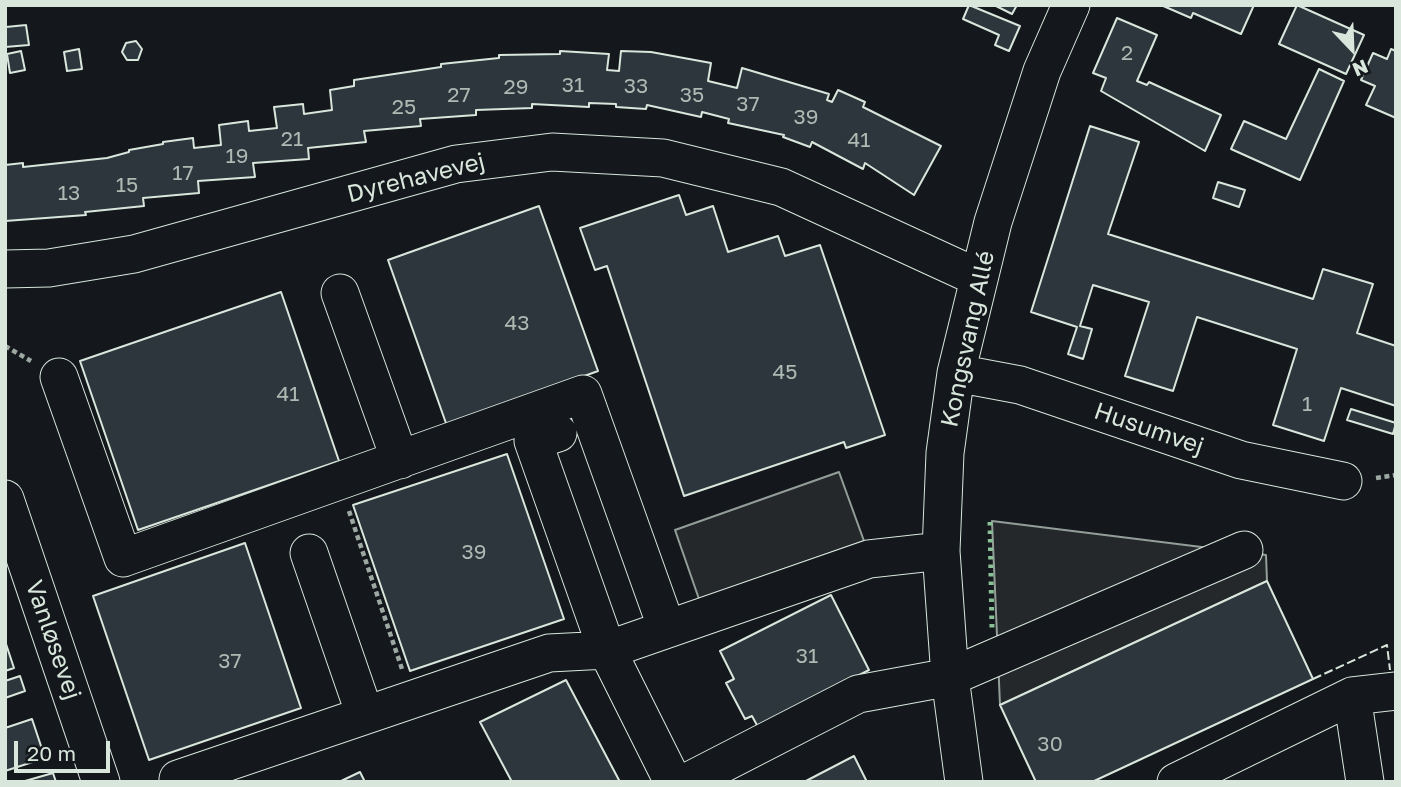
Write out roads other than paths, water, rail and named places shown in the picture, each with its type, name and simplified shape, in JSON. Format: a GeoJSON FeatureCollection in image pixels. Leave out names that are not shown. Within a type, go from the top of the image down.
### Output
{"type":"FeatureCollection","features":[{"type":"Feature","properties":{"kind":"street","name":"Kongsvang Allé"},"geometry":{"type":"LineString","coordinates":[[964,782],[950,677],[941,551],[945,453],[956,373],[979,278],[1042,71],[1071,5]]}},
{"type":"Feature","properties":{"kind":"street","name":"Dyrehavevej"},"geometry":{"type":"LineString","coordinates":[[5,269],[49,268],[134,254],[456,164],[552,152],[663,158],[781,187],[979,278]]}},
{"type":"Feature","properties":{"kind":"street"},"geometry":{"type":"LineString","coordinates":[[340,293],[400,460]]}},
{"type":"Feature","properties":{"kind":"street","name":"Husumvej"},"geometry":{"type":"LineString","coordinates":[[956,373],[1020,385],[1241,460],[1343,481]]}},
{"type":"Feature","properties":{"kind":"street"},"geometry":{"type":"LineString","coordinates":[[59,377],[123,558],[583,394],[667,629]]}},
{"type":"Feature","properties":{"kind":"street"},"geometry":{"type":"LineString","coordinates":[[558,433],[533,441],[607,650],[673,782]]}},
{"type":"Feature","properties":{"kind":"street","name":"Vanløsevej"},"geometry":{"type":"LineString","coordinates":[[5,499],[101,782]]}},
{"type":"Feature","properties":{"kind":"street"},"geometry":{"type":"LineString","coordinates":[[687,782],[858,694],[950,677],[1244,550]]}},
{"type":"Feature","properties":{"kind":"street"},"geometry":{"type":"LineString","coordinates":[[178,779],[247,770],[365,715],[549,653],[607,650],[869,559],[941,551]]}},
{"type":"Feature","properties":{"kind":"street"},"geometry":{"type":"LineString","coordinates":[[309,553],[365,715]]}},
{"type":"Feature","properties":{"kind":"street"},"geometry":{"type":"LineString","coordinates":[[1176,782],[1352,696],[1396,691]]}},
{"type":"Feature","properties":{"kind":"street"},"geometry":{"type":"LineString","coordinates":[[1352,696],[1366,782]]}}]}
